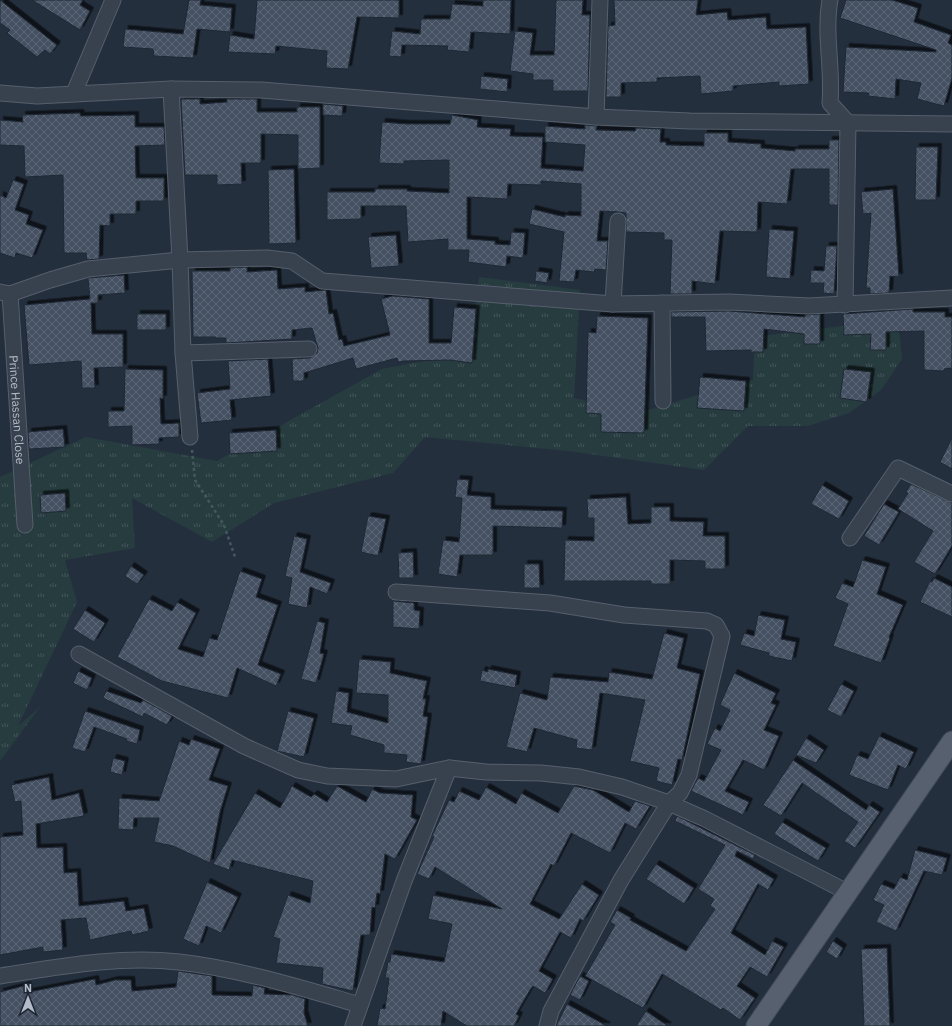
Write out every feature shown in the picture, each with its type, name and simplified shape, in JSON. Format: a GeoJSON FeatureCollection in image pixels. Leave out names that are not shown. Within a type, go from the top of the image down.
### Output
{"type":"FeatureCollection","features":[{"type":"Feature","properties":{"kind":"main road"},"geometry":{"type":"LineString","coordinates":[[756,1026],[952,741]]}},
{"type":"Feature","properties":{"kind":"main road"},"geometry":{"type":"LineString","coordinates":[[771,1026],[848,912],[952,764]]}},
{"type":"Feature","properties":{"kind":"street"},"geometry":{"type":"LineString","coordinates":[[74,93],[113,0]]}},
{"type":"Feature","properties":{"kind":"street"},"geometry":{"type":"LineString","coordinates":[[596,117],[600,0]]}},
{"type":"Feature","properties":{"kind":"street"},"geometry":{"type":"LineString","coordinates":[[830,0],[827,18],[831,88],[830,103],[848,122],[844,305]]}},
{"type":"Feature","properties":{"kind":"street"},"geometry":{"type":"LineString","coordinates":[[171,89],[180,260],[183,353],[190,437]]}},
{"type":"Feature","properties":{"kind":"street"},"geometry":{"type":"LineString","coordinates":[[0,94],[37,96],[171,89],[261,90],[596,117],[690,121],[952,124]]}},
{"type":"Feature","properties":{"kind":"street"},"geometry":{"type":"LineString","coordinates":[[613,304],[618,221]]}},
{"type":"Feature","properties":{"kind":"street"},"geometry":{"type":"LineString","coordinates":[[5,293],[88,269],[180,260],[267,258],[292,261],[322,281],[613,304],[729,302],[809,306],[952,298]]}},
{"type":"Feature","properties":{"kind":"street","name":"Prince Hassan Close"},"geometry":{"type":"LineString","coordinates":[[5,293],[25,525]]}},
{"type":"Feature","properties":{"kind":"street"},"geometry":{"type":"LineString","coordinates":[[662,303],[663,401]]}},
{"type":"Feature","properties":{"kind":"street"},"geometry":{"type":"LineString","coordinates":[[183,353],[309,349]]}},
{"type":"Feature","properties":{"kind":"street"},"geometry":{"type":"LineString","coordinates":[[850,538],[898,468],[952,494]]}},
{"type":"Feature","properties":{"kind":"street"},"geometry":{"type":"LineString","coordinates":[[396,592],[550,603],[624,614],[707,621],[716,625],[722,636],[689,775],[680,793],[669,803],[621,880],[551,1010],[547,1026]]}},
{"type":"Feature","properties":{"kind":"street"},"geometry":{"type":"LineString","coordinates":[[79,654],[244,746],[298,770],[327,776],[396,779],[449,768],[486,772],[541,773],[579,777],[622,787],[669,803],[705,819],[847,892]]}},
{"type":"Feature","properties":{"kind":"street"},"geometry":{"type":"LineString","coordinates":[[353,1026],[404,881],[449,768]]}},
{"type":"Feature","properties":{"kind":"street"},"geometry":{"type":"LineString","coordinates":[[0,976],[115,960],[178,962],[228,970],[360,1005]]}},
{"type":"Feature","properties":{"kind":"path"},"geometry":{"type":"LineString","coordinates":[[190,437],[195,480],[224,525],[235,557]]}},
{"type":"Feature","properties":{"kind":"green space"},"geometry":{"type":"Polygon","coordinates":[[[479,277],[580,290],[574,398],[642,412],[717,389],[753,380],[755,337],[898,319],[902,359],[881,390],[849,413],[808,426],[748,426],[704,470],[568,451],[425,437],[393,473],[274,503],[212,542],[132,498],[135,548],[65,560],[77,602],[18,726],[40,707],[0,761],[0,477],[86,437],[217,461],[382,369],[471,352],[479,277]]]}},
{"type":"Feature","properties":{"kind":"building"},"geometry":{"type":"Polygon","coordinates":[[[0,0],[57,45],[50,54],[45,50],[37,57],[7,33],[10,30],[0,23],[0,0]]]}},
{"type":"Feature","properties":{"kind":"building"},"geometry":{"type":"Polygon","coordinates":[[[32,0],[83,0],[80,5],[90,11],[80,30],[32,0]]]}},
{"type":"Feature","properties":{"kind":"building"},"geometry":{"type":"Polygon","coordinates":[[[189,0],[201,0],[200,5],[232,8],[230,32],[197,29],[193,58],[154,56],[153,49],[123,47],[125,29],[183,34],[189,0]]]}},
{"type":"Feature","properties":{"kind":"building"},"geometry":{"type":"Polygon","coordinates":[[[257,0],[399,0],[399,18],[357,17],[348,69],[326,68],[327,51],[276,46],[275,54],[228,52],[230,35],[254,39],[257,0]]]}},
{"type":"Feature","properties":{"kind":"building"},"geometry":{"type":"Polygon","coordinates":[[[483,0],[511,0],[510,34],[471,32],[469,52],[447,50],[448,46],[402,45],[401,57],[389,56],[392,31],[420,34],[421,19],[450,19],[452,4],[483,6],[483,0]]]}},
{"type":"Feature","properties":{"kind":"building"},"geometry":{"type":"Polygon","coordinates":[[[556,0],[583,0],[582,15],[590,15],[588,91],[553,91],[553,80],[533,80],[533,74],[510,71],[515,31],[533,33],[530,55],[554,55],[556,0]]]}},
{"type":"Feature","properties":{"kind":"building"},"geometry":{"type":"Polygon","coordinates":[[[614,0],[698,0],[696,15],[727,12],[728,20],[766,17],[767,29],[806,27],[809,84],[779,86],[779,82],[733,86],[733,91],[701,94],[700,76],[657,78],[657,82],[621,83],[621,97],[606,97],[608,26],[615,25],[614,0]]]}},
{"type":"Feature","properties":{"kind":"building"},"geometry":{"type":"Polygon","coordinates":[[[846,0],[892,0],[918,8],[914,22],[951,35],[948,43],[952,45],[952,78],[944,106],[917,99],[921,83],[896,79],[895,99],[868,96],[869,93],[843,92],[846,47],[936,52],[936,50],[840,18],[846,0]]]}},
{"type":"Feature","properties":{"kind":"building"},"geometry":{"type":"Polygon","coordinates":[[[481,76],[508,79],[507,92],[480,89],[481,76]]]}},
{"type":"Feature","properties":{"kind":"building"},"geometry":{"type":"Polygon","coordinates":[[[181,99],[200,99],[200,104],[227,102],[227,99],[257,99],[257,112],[297,112],[297,107],[320,107],[320,168],[298,169],[298,135],[261,134],[261,163],[241,163],[242,184],[217,185],[217,175],[185,175],[181,99]]]}},
{"type":"Feature","properties":{"kind":"building"},"geometry":{"type":"Polygon","coordinates":[[[323,104],[343,106],[342,116],[323,115],[323,104]]]}},
{"type":"Feature","properties":{"kind":"building"},"geometry":{"type":"Polygon","coordinates":[[[80,113],[81,116],[135,115],[135,127],[164,127],[165,145],[135,146],[136,178],[164,178],[164,201],[136,201],[136,214],[110,214],[110,226],[100,225],[99,259],[87,260],[86,253],[64,253],[63,175],[25,177],[24,146],[0,145],[0,120],[23,122],[22,115],[80,113]]]}},
{"type":"Feature","properties":{"kind":"building"},"geometry":{"type":"Polygon","coordinates":[[[452,115],[478,120],[477,127],[511,129],[510,136],[543,137],[541,168],[583,171],[585,145],[545,142],[545,126],[585,129],[585,125],[597,126],[596,130],[635,131],[636,128],[661,129],[660,142],[666,142],[666,145],[704,146],[704,133],[728,133],[728,142],[761,144],[761,148],[795,151],[795,149],[829,149],[829,140],[839,140],[838,205],[829,205],[829,169],[791,169],[787,204],[758,202],[757,232],[720,231],[715,284],[692,281],[692,294],[670,294],[672,240],[664,240],[664,233],[626,232],[626,213],[619,212],[600,211],[597,241],[608,241],[606,270],[595,269],[594,272],[576,270],[574,282],[559,281],[564,232],[529,224],[532,209],[565,217],[565,215],[581,216],[581,184],[541,181],[541,185],[508,184],[507,199],[467,197],[467,239],[495,241],[495,244],[510,245],[511,232],[525,233],[523,258],[507,256],[506,267],[468,262],[469,250],[448,250],[448,239],[408,242],[406,206],[361,206],[361,219],[327,220],[327,192],[375,192],[375,189],[407,189],[407,191],[449,193],[449,160],[404,161],[404,164],[379,163],[382,122],[406,124],[450,124],[452,115]]]}},
{"type":"Feature","properties":{"kind":"building"},"geometry":{"type":"Polygon","coordinates":[[[916,147],[938,147],[936,200],[915,200],[916,147]]]}},
{"type":"Feature","properties":{"kind":"building"},"geometry":{"type":"Polygon","coordinates":[[[294,169],[296,243],[269,244],[268,170],[294,169]]]}},
{"type":"Feature","properties":{"kind":"building"},"geometry":{"type":"Polygon","coordinates":[[[13,180],[24,184],[15,210],[29,215],[26,224],[43,230],[32,258],[16,253],[15,258],[0,253],[0,195],[6,198],[13,180]]]}},
{"type":"Feature","properties":{"kind":"building"},"geometry":{"type":"Polygon","coordinates":[[[893,189],[899,277],[890,276],[889,293],[870,294],[870,288],[866,288],[871,213],[863,214],[861,192],[893,189]]]}},
{"type":"Feature","properties":{"kind":"building"},"geometry":{"type":"Polygon","coordinates":[[[769,229],[794,231],[790,279],[766,277],[769,229]]]}},
{"type":"Feature","properties":{"kind":"building"},"geometry":{"type":"Polygon","coordinates":[[[396,235],[399,266],[371,268],[368,237],[396,235]]]}},
{"type":"Feature","properties":{"kind":"building"},"geometry":{"type":"Polygon","coordinates":[[[826,246],[837,246],[834,294],[823,293],[824,283],[810,283],[811,270],[824,271],[826,246]]]}},
{"type":"Feature","properties":{"kind":"building"},"geometry":{"type":"Polygon","coordinates":[[[247,267],[247,272],[277,270],[278,289],[305,287],[305,292],[326,290],[329,314],[333,313],[339,340],[342,339],[344,346],[390,335],[381,299],[393,296],[429,299],[429,343],[451,343],[454,307],[476,309],[472,363],[450,360],[398,362],[397,358],[356,369],[353,358],[304,373],[304,381],[293,381],[292,359],[310,358],[317,353],[318,348],[312,328],[292,330],[292,339],[226,343],[226,338],[193,337],[192,271],[230,271],[230,268],[247,267]]]}},
{"type":"Feature","properties":{"kind":"building"},"geometry":{"type":"Polygon","coordinates":[[[536,271],[549,273],[547,283],[535,281],[536,271]]]}},
{"type":"Feature","properties":{"kind":"building"},"geometry":{"type":"Polygon","coordinates":[[[124,275],[125,293],[98,295],[98,303],[91,303],[92,334],[123,334],[123,367],[94,368],[95,388],[82,388],[81,361],[29,365],[24,305],[90,299],[88,278],[124,275]]]}},
{"type":"Feature","properties":{"kind":"building"},"geometry":{"type":"Polygon","coordinates":[[[913,309],[913,312],[945,312],[945,317],[952,317],[952,368],[944,369],[944,371],[924,370],[924,331],[886,332],[886,350],[870,350],[871,334],[844,335],[843,314],[913,309]]]}},
{"type":"Feature","properties":{"kind":"building"},"geometry":{"type":"Polygon","coordinates":[[[729,311],[805,317],[805,315],[820,314],[820,344],[804,344],[804,334],[764,329],[763,352],[751,352],[751,350],[706,351],[705,317],[671,317],[671,312],[729,311]]]}},
{"type":"Feature","properties":{"kind":"building"},"geometry":{"type":"Polygon","coordinates":[[[137,314],[166,314],[166,330],[137,330],[137,314]]]}},
{"type":"Feature","properties":{"kind":"building"},"geometry":{"type":"Polygon","coordinates":[[[597,316],[648,318],[644,433],[601,432],[601,414],[586,413],[588,332],[596,333],[597,316]]]}},
{"type":"Feature","properties":{"kind":"building"},"geometry":{"type":"Polygon","coordinates":[[[268,359],[271,396],[230,400],[232,420],[201,423],[197,393],[230,389],[228,361],[268,359]]]}},
{"type":"Feature","properties":{"kind":"building"},"geometry":{"type":"Polygon","coordinates":[[[125,369],[163,370],[163,399],[160,398],[161,424],[179,423],[179,437],[159,438],[159,444],[132,445],[132,426],[108,427],[108,411],[124,411],[125,369]]]}},
{"type":"Feature","properties":{"kind":"building"},"geometry":{"type":"Polygon","coordinates":[[[844,369],[871,372],[867,402],[840,398],[844,369]]]}},
{"type":"Feature","properties":{"kind":"building"},"geometry":{"type":"Polygon","coordinates":[[[700,377],[746,381],[744,411],[697,408],[700,377]]]}},
{"type":"Feature","properties":{"kind":"building"},"geometry":{"type":"Polygon","coordinates":[[[63,429],[65,447],[29,449],[28,432],[63,429]]]}},
{"type":"Feature","properties":{"kind":"building"},"geometry":{"type":"Polygon","coordinates":[[[276,430],[277,451],[230,454],[229,433],[276,430]]]}},
{"type":"Feature","properties":{"kind":"building"},"geometry":{"type":"Polygon","coordinates":[[[952,438],[952,469],[940,462],[952,438]]]}},
{"type":"Feature","properties":{"kind":"building"},"geometry":{"type":"Polygon","coordinates":[[[457,479],[469,480],[467,495],[491,497],[491,509],[563,511],[562,528],[493,526],[493,555],[460,555],[457,577],[438,574],[443,540],[459,542],[462,498],[455,497],[457,479]]]}},
{"type":"Feature","properties":{"kind":"building"},"geometry":{"type":"Polygon","coordinates":[[[911,484],[952,503],[952,546],[935,574],[914,562],[933,531],[898,509],[908,493],[906,492],[911,484]]]}},
{"type":"Feature","properties":{"kind":"building"},"geometry":{"type":"Polygon","coordinates":[[[822,485],[849,501],[839,519],[811,504],[822,485]]]}},
{"type":"Feature","properties":{"kind":"building"},"geometry":{"type":"Polygon","coordinates":[[[65,493],[66,511],[41,513],[40,495],[65,493]]]}},
{"type":"Feature","properties":{"kind":"building"},"geometry":{"type":"Polygon","coordinates":[[[626,497],[628,524],[651,523],[651,507],[670,507],[670,521],[704,522],[703,536],[725,536],[725,569],[705,569],[705,561],[670,560],[670,584],[651,584],[651,581],[564,581],[565,540],[594,541],[594,518],[588,518],[587,499],[626,497]]]}},
{"type":"Feature","properties":{"kind":"building"},"geometry":{"type":"Polygon","coordinates":[[[884,504],[899,512],[879,545],[864,536],[884,504]]]}},
{"type":"Feature","properties":{"kind":"building"},"geometry":{"type":"Polygon","coordinates":[[[368,516],[386,519],[378,556],[361,552],[368,516]]]}},
{"type":"Feature","properties":{"kind":"building"},"geometry":{"type":"Polygon","coordinates":[[[294,536],[307,539],[300,572],[331,583],[327,594],[310,587],[307,608],[288,604],[292,578],[285,576],[294,536]]]}},
{"type":"Feature","properties":{"kind":"building"},"geometry":{"type":"Polygon","coordinates":[[[413,552],[414,578],[399,578],[398,553],[413,552]]]}},
{"type":"Feature","properties":{"kind":"building"},"geometry":{"type":"Polygon","coordinates":[[[862,560],[886,567],[877,594],[903,605],[889,637],[890,638],[881,663],[833,646],[848,604],[835,598],[842,583],[853,587],[862,560]]]}},
{"type":"Feature","properties":{"kind":"building"},"geometry":{"type":"Polygon","coordinates":[[[524,564],[539,564],[540,588],[524,588],[524,564]]]}},
{"type":"Feature","properties":{"kind":"building"},"geometry":{"type":"Polygon","coordinates":[[[131,566],[144,575],[137,584],[125,576],[131,566]]]}},
{"type":"Feature","properties":{"kind":"building"},"geometry":{"type":"Polygon","coordinates":[[[240,571],[262,579],[256,597],[278,605],[258,665],[281,674],[276,686],[237,668],[228,698],[162,681],[117,657],[149,599],[172,611],[177,602],[196,613],[178,649],[203,657],[209,638],[217,640],[240,571]]]}},
{"type":"Feature","properties":{"kind":"building"},"geometry":{"type":"Polygon","coordinates":[[[934,578],[952,587],[952,617],[920,602],[930,581],[932,582],[934,578]]]}},
{"type":"Feature","properties":{"kind":"building"},"geometry":{"type":"Polygon","coordinates":[[[393,601],[414,603],[414,610],[420,611],[419,629],[393,627],[393,601]]]}},
{"type":"Feature","properties":{"kind":"building"},"geometry":{"type":"Polygon","coordinates":[[[85,610],[105,623],[94,642],[73,629],[85,610]]]}},
{"type":"Feature","properties":{"kind":"building"},"geometry":{"type":"Polygon","coordinates":[[[758,615],[785,620],[781,639],[796,642],[792,661],[769,656],[769,653],[740,645],[744,633],[754,636],[758,615]]]}},
{"type":"Feature","properties":{"kind":"building"},"geometry":{"type":"Polygon","coordinates":[[[317,621],[325,623],[320,653],[324,654],[316,683],[301,679],[317,621]]]}},
{"type":"Feature","properties":{"kind":"building"},"geometry":{"type":"Polygon","coordinates":[[[664,633],[684,638],[677,668],[700,674],[682,760],[678,759],[672,785],[656,781],[659,768],[630,761],[645,700],[600,693],[592,750],[576,748],[577,740],[534,728],[527,752],[506,747],[520,693],[547,700],[550,677],[608,682],[609,672],[652,679],[664,633]]]}},
{"type":"Feature","properties":{"kind":"building"},"geometry":{"type":"Polygon","coordinates":[[[359,659],[391,662],[390,673],[427,681],[423,699],[426,699],[423,716],[428,717],[421,764],[406,762],[407,755],[384,753],[384,745],[350,735],[352,726],[331,723],[336,691],[349,693],[347,712],[388,723],[388,695],[356,693],[359,659]]]}},
{"type":"Feature","properties":{"kind":"building"},"geometry":{"type":"Polygon","coordinates":[[[488,669],[517,675],[515,688],[480,681],[482,670],[488,672],[488,669]]]}},
{"type":"Feature","properties":{"kind":"building"},"geometry":{"type":"Polygon","coordinates":[[[78,671],[92,678],[87,690],[73,683],[78,671]]]}},
{"type":"Feature","properties":{"kind":"building"},"geometry":{"type":"Polygon","coordinates":[[[734,673],[776,693],[771,703],[776,705],[764,730],[779,736],[764,770],[743,760],[725,791],[749,802],[743,815],[691,791],[698,778],[704,781],[721,750],[707,744],[715,728],[720,731],[730,710],[720,705],[734,673]]]}},
{"type":"Feature","properties":{"kind":"building"},"geometry":{"type":"Polygon","coordinates":[[[841,684],[854,691],[841,717],[827,710],[841,684]]]}},
{"type":"Feature","properties":{"kind":"building"},"geometry":{"type":"Polygon","coordinates":[[[106,691],[141,703],[143,700],[172,716],[167,725],[144,713],[143,717],[103,698],[106,691]]]}},
{"type":"Feature","properties":{"kind":"building"},"geometry":{"type":"Polygon","coordinates":[[[85,711],[140,730],[137,744],[126,741],[127,739],[94,727],[85,752],[72,748],[85,711]]]}},
{"type":"Feature","properties":{"kind":"building"},"geometry":{"type":"Polygon","coordinates":[[[288,711],[314,718],[304,757],[277,751],[288,711]]]}},
{"type":"Feature","properties":{"kind":"building"},"geometry":{"type":"Polygon","coordinates":[[[879,736],[914,752],[906,769],[898,765],[888,790],[849,775],[857,755],[868,759],[879,736]]]}},
{"type":"Feature","properties":{"kind":"building"},"geometry":{"type":"Polygon","coordinates":[[[806,738],[824,750],[816,763],[796,755],[806,738]]]}},
{"type":"Feature","properties":{"kind":"building"},"geometry":{"type":"Polygon","coordinates":[[[191,739],[220,749],[209,780],[228,786],[220,812],[210,863],[173,846],[154,842],[159,818],[134,818],[133,830],[118,829],[119,798],[159,801],[179,741],[189,745],[191,739]]]}},
{"type":"Feature","properties":{"kind":"building"},"geometry":{"type":"Polygon","coordinates":[[[113,758],[125,761],[122,775],[110,772],[113,758]]]}},
{"type":"Feature","properties":{"kind":"building"},"geometry":{"type":"Polygon","coordinates":[[[793,760],[866,810],[869,805],[880,812],[855,848],[844,841],[858,822],[802,783],[781,816],[763,805],[793,760]]]}},
{"type":"Feature","properties":{"kind":"building"},"geometry":{"type":"Polygon","coordinates":[[[49,777],[52,800],[79,793],[84,816],[36,824],[37,848],[63,847],[64,873],[77,872],[79,906],[124,901],[126,911],[144,908],[149,931],[132,935],[131,931],[90,940],[86,918],[61,920],[63,950],[43,952],[43,947],[0,955],[0,837],[23,835],[21,801],[15,802],[11,785],[49,777]]]}},
{"type":"Feature","properties":{"kind":"building"},"geometry":{"type":"Polygon","coordinates":[[[292,786],[311,797],[314,794],[327,802],[337,786],[366,802],[372,789],[380,793],[413,795],[411,817],[417,820],[395,859],[385,854],[380,894],[377,893],[375,908],[372,907],[370,935],[361,935],[353,991],[322,984],[323,968],[276,963],[280,939],[273,937],[288,895],[310,903],[313,881],[232,860],[229,870],[213,864],[255,793],[280,808],[292,786]]]}},
{"type":"Feature","properties":{"kind":"building"},"geometry":{"type":"Polygon","coordinates":[[[574,786],[593,790],[629,812],[635,801],[650,806],[636,829],[625,823],[610,853],[571,833],[554,866],[551,864],[530,904],[559,919],[582,884],[599,895],[583,921],[580,919],[571,938],[560,932],[539,971],[553,979],[545,993],[533,986],[516,1014],[519,1016],[514,1026],[467,1026],[443,1011],[441,1026],[377,1026],[380,1008],[385,1009],[389,978],[385,978],[391,954],[444,962],[452,924],[428,919],[433,895],[502,909],[435,867],[429,879],[417,874],[434,837],[432,836],[449,800],[454,802],[459,791],[479,800],[486,787],[516,804],[521,793],[558,813],[574,786]]]}},
{"type":"Feature","properties":{"kind":"building"},"geometry":{"type":"Polygon","coordinates":[[[677,816],[755,855],[753,859],[737,851],[735,856],[774,879],[768,890],[758,884],[731,933],[765,955],[772,941],[784,947],[767,977],[750,967],[737,986],[755,998],[740,1020],[723,1008],[721,1010],[662,974],[643,1008],[585,976],[615,925],[610,922],[617,910],[631,918],[630,920],[686,951],[715,909],[710,906],[714,899],[698,889],[725,845],[675,821],[677,816]]]}},
{"type":"Feature","properties":{"kind":"building"},"geometry":{"type":"Polygon","coordinates":[[[782,822],[826,848],[818,861],[774,834],[782,822]]]}},
{"type":"Feature","properties":{"kind":"building"},"geometry":{"type":"Polygon","coordinates":[[[915,850],[947,858],[942,875],[924,871],[896,931],[876,922],[884,905],[873,900],[881,884],[894,889],[900,877],[907,880],[915,850]]]}},
{"type":"Feature","properties":{"kind":"building"},"geometry":{"type":"Polygon","coordinates":[[[656,864],[694,888],[684,904],[646,879],[656,864]]]}},
{"type":"Feature","properties":{"kind":"building"},"geometry":{"type":"Polygon","coordinates":[[[207,882],[238,897],[221,933],[206,926],[199,946],[183,939],[207,882]]]}},
{"type":"Feature","properties":{"kind":"building"},"geometry":{"type":"Polygon","coordinates":[[[833,941],[843,948],[837,959],[826,952],[833,941]]]}},
{"type":"Feature","properties":{"kind":"building"},"geometry":{"type":"Polygon","coordinates":[[[887,948],[890,1026],[864,1026],[861,949],[887,948]]]}},
{"type":"Feature","properties":{"kind":"building"},"geometry":{"type":"Polygon","coordinates":[[[178,971],[212,976],[212,995],[252,996],[253,985],[265,988],[264,994],[293,995],[305,999],[304,1013],[308,1026],[0,1026],[0,992],[27,985],[29,992],[95,979],[96,985],[115,980],[131,980],[132,991],[176,987],[178,971]]]}},
{"type":"Feature","properties":{"kind":"building"},"geometry":{"type":"Polygon","coordinates":[[[580,976],[589,981],[580,1000],[570,995],[580,976]]]}},
{"type":"Feature","properties":{"kind":"building"},"geometry":{"type":"Polygon","coordinates":[[[567,1004],[607,1026],[556,1026],[567,1004]]]}},
{"type":"Feature","properties":{"kind":"building"},"geometry":{"type":"Polygon","coordinates":[[[646,1011],[668,1026],[636,1026],[646,1011]]]}}]}
